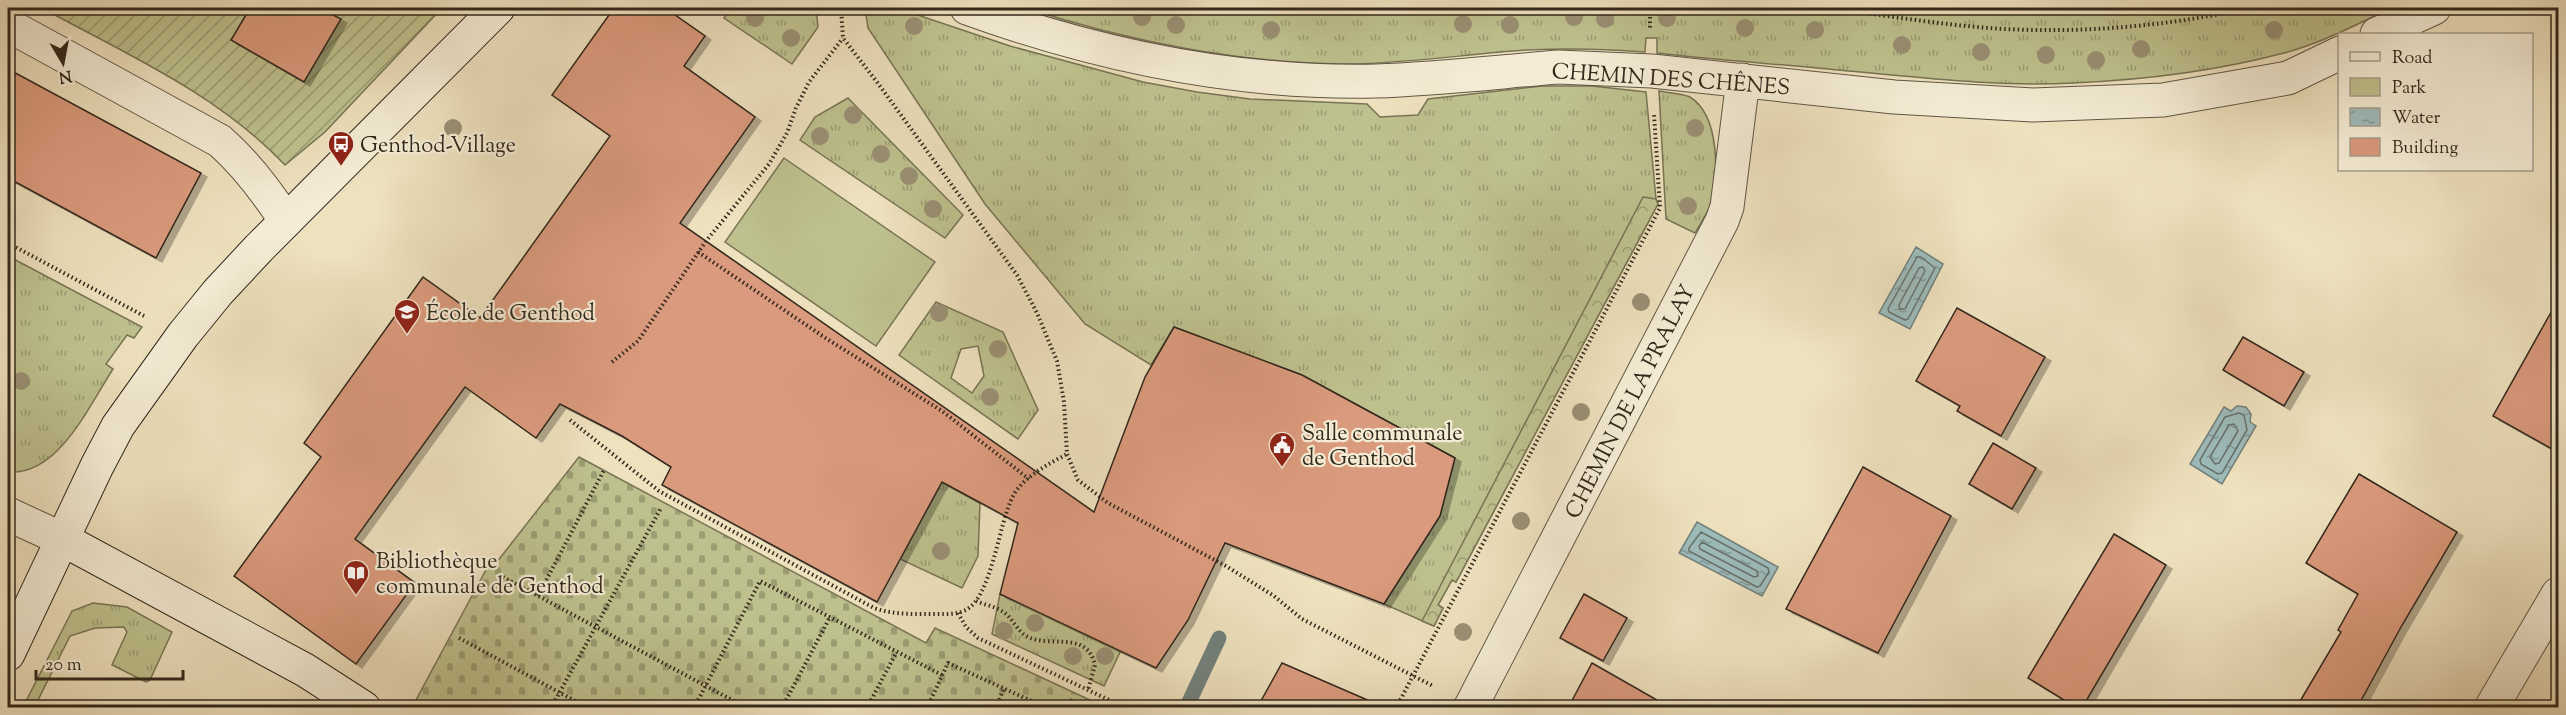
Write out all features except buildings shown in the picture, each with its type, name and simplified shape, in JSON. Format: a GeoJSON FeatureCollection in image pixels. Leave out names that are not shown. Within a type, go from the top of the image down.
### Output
{"type":"FeatureCollection","features":[{"type":"Feature","properties":{"kind":"street"},"geometry":{"type":"LineString","coordinates":[[8,654],[118,426],[183,335],[218,292],[285,221],[498,8]]}},
{"type":"Feature","properties":{"kind":"street","name":"CHEMIN DES CHÊNES"},"geometry":{"type":"LineString","coordinates":[[967,8],[1066,39],[1120,53],[1175,65],[1230,72],[1375,81],[1548,68],[1588,68],[1743,80],[1894,97],[2033,105],[2163,100],[2288,78],[2338,54]]}},
{"type":"Feature","properties":{"kind":"street"},"geometry":{"type":"LineString","coordinates":[[2379,33],[2434,8]]}},
{"type":"Feature","properties":{"kind":"street"},"geometry":{"type":"LineString","coordinates":[[8,25],[220,141],[238,157],[271,198],[285,221]]}},
{"type":"Feature","properties":{"kind":"street","name":"CHEMIN DE LA PRALAY"},"geometry":{"type":"LineString","coordinates":[[1470,708],[1722,221],[1727,207],[1743,80]]}},
{"type":"Feature","properties":{"kind":"street"},"geometry":{"type":"LineString","coordinates":[[8,514],[62,539],[305,670],[364,708]]}},
{"type":"Feature","properties":{"kind":"street"},"geometry":{"type":"LineString","coordinates":[[2491,708],[2559,594]]}},
{"type":"Feature","properties":{"kind":"path"},"geometry":{"type":"LineString","coordinates":[[841,8],[843,38],[1017,275],[1037,313],[1057,361],[1064,402],[1067,454],[1078,480],[1108,503],[1227,566],[1274,596],[1302,619],[1414,676]]}},
{"type":"Feature","properties":{"kind":"path"},"geometry":{"type":"LineString","coordinates":[[1206,8],[1280,12],[1415,8]]}},
{"type":"Feature","properties":{"kind":"path"},"geometry":{"type":"LineString","coordinates":[[1830,8],[1942,23],[2036,29],[2140,26],[2249,8]]}},
{"type":"Feature","properties":{"kind":"path"},"geometry":{"type":"LineString","coordinates":[[612,362],[638,341],[698,252],[769,164],[787,133],[809,82],[843,38]]}},
{"type":"Feature","properties":{"kind":"path"},"geometry":{"type":"LineString","coordinates":[[1396,708],[1660,208],[1654,103]]}},
{"type":"Feature","properties":{"kind":"path"},"geometry":{"type":"LineString","coordinates":[[8,243],[147,318]]}},
{"type":"Feature","properties":{"kind":"path"},"geometry":{"type":"LineString","coordinates":[[698,252],[827,339],[942,411],[1029,479]]}},
{"type":"Feature","properties":{"kind":"path"},"geometry":{"type":"LineString","coordinates":[[570,420],[659,491],[867,604],[887,612],[919,615],[958,613],[968,609],[975,601],[996,551],[1013,495],[1038,470],[1067,454]]}},
{"type":"Feature","properties":{"kind":"path"},"geometry":{"type":"LineString","coordinates":[[538,596],[604,470]]}},
{"type":"Feature","properties":{"kind":"path"},"geometry":{"type":"LineString","coordinates":[[551,708],[661,508]]}},
{"type":"Feature","properties":{"kind":"path"},"geometry":{"type":"LineString","coordinates":[[499,575],[747,708]]}},
{"type":"Feature","properties":{"kind":"path"},"geometry":{"type":"LineString","coordinates":[[694,708],[760,581],[942,675]]}},
{"type":"Feature","properties":{"kind":"path"},"geometry":{"type":"LineString","coordinates":[[975,601],[1004,613],[1029,638],[1066,640],[1085,648],[1095,665],[1093,681],[1088,690]]}},
{"type":"Feature","properties":{"kind":"path"},"geometry":{"type":"LineString","coordinates":[[958,613],[966,627],[978,638],[1126,708]]}},
{"type":"Feature","properties":{"kind":"path"},"geometry":{"type":"LineString","coordinates":[[782,708],[830,617]]}},
{"type":"Feature","properties":{"kind":"path"},"geometry":{"type":"LineString","coordinates":[[459,638],[588,708]]}},
{"type":"Feature","properties":{"kind":"path"},"geometry":{"type":"LineString","coordinates":[[867,708],[896,653]]}},
{"type":"Feature","properties":{"kind":"path"},"geometry":{"type":"LineString","coordinates":[[927,708],[948,663],[1047,708]]}},
{"type":"Feature","properties":{"kind":"path"},"geometry":{"type":"LineString","coordinates":[[996,708],[1004,688]]}},
{"type":"Feature","properties":{"kind":"path"},"geometry":{"type":"LineString","coordinates":[[1068,708],[1072,699]]}},
{"type":"Feature","properties":{"kind":"green space"},"geometry":{"type":"Polygon","coordinates":[[[42,8],[442,8],[325,132],[285,165],[231,117],[201,96],[138,59],[42,8]]]}},
{"type":"Feature","properties":{"kind":"green space"},"geometry":{"type":"Polygon","coordinates":[[[730,8],[816,8],[818,27],[792,64],[724,18],[730,8]]]}},
{"type":"Feature","properties":{"kind":"green space"},"geometry":{"type":"Polygon","coordinates":[[[865,8],[897,8],[1010,46],[1143,82],[1250,99],[1367,104],[1380,117],[1418,115],[1428,99],[1542,86],[1592,86],[1646,92],[1658,204],[1456,582],[1452,580],[1438,605],[1443,608],[1434,626],[1384,604],[1440,516],[1455,458],[1302,375],[1174,327],[1151,365],[1085,324],[985,204],[868,28],[865,8]]]}},
{"type":"Feature","properties":{"kind":"green space"},"geometry":{"type":"Polygon","coordinates":[[[1026,8],[2392,8],[2312,44],[2258,59],[2206,70],[2153,77],[2044,84],[1956,81],[1657,53],[1657,38],[1646,38],[1645,52],[1542,49],[1395,62],[1310,63],[1269,60],[1186,48],[1064,20],[1026,8]]]}},
{"type":"Feature","properties":{"kind":"green space"},"geometry":{"type":"Polygon","coordinates":[[[1659,91],[1690,97],[1700,106],[1712,132],[1716,163],[1713,193],[1707,212],[1695,233],[1666,219],[1659,91]]]}},
{"type":"Feature","properties":{"kind":"green space"},"geometry":{"type":"Polygon","coordinates":[[[848,98],[963,215],[945,238],[800,140],[815,117],[848,98]]]}},
{"type":"Feature","properties":{"kind":"green space"},"geometry":{"type":"Polygon","coordinates":[[[784,158],[935,262],[876,346],[725,242],[784,158]]]}},
{"type":"Feature","properties":{"kind":"green space"},"geometry":{"type":"Polygon","coordinates":[[[1643,197],[1656,199],[1658,204],[1456,582],[1452,580],[1438,605],[1443,608],[1434,626],[1422,621],[1643,197]]]}},
{"type":"Feature","properties":{"kind":"green space"},"geometry":{"type":"Polygon","coordinates":[[[8,256],[142,327],[134,338],[127,335],[106,364],[113,369],[82,419],[57,451],[42,463],[26,470],[8,472],[8,256]]]}},
{"type":"Feature","properties":{"kind":"green space"},"geometry":{"type":"Polygon","coordinates":[[[936,302],[1003,332],[1038,410],[1018,439],[899,355],[936,302]],[[978,346],[961,349],[951,378],[972,393],[984,376],[978,346]]]}},
{"type":"Feature","properties":{"kind":"green space"},"geometry":{"type":"Polygon","coordinates":[[[579,457],[926,643],[935,628],[1105,707],[430,708],[416,700],[487,568],[493,567],[579,457]]]}},
{"type":"Feature","properties":{"kind":"green space"},"geometry":{"type":"Polygon","coordinates":[[[942,482],[980,503],[978,556],[962,588],[900,559],[942,482]]]}},
{"type":"Feature","properties":{"kind":"green space"},"geometry":{"type":"Polygon","coordinates":[[[1000,594],[1121,650],[1104,686],[992,634],[1000,594]]]}},
{"type":"Feature","properties":{"kind":"green space"},"geometry":{"type":"Polygon","coordinates":[[[93,603],[127,607],[172,632],[150,680],[146,682],[112,665],[127,632],[124,627],[95,628],[70,636],[36,704],[33,707],[23,707],[72,611],[93,603]]]}},
{"type":"Feature","properties":{"kind":"water"},"geometry":{"type":"Polygon","coordinates":[[[1916,247],[1943,264],[1910,329],[1879,313],[1916,247]]]}},
{"type":"Feature","properties":{"kind":"water"},"geometry":{"type":"Polygon","coordinates":[[[2237,406],[2246,407],[2251,414],[2250,422],[2256,426],[2222,484],[2190,464],[2224,407],[2231,411],[2237,406]]]}},
{"type":"Feature","properties":{"kind":"water"},"geometry":{"type":"Polygon","coordinates":[[[1697,522],[1778,567],[1762,596],[1679,553],[1697,522]]]}},
{"type":"Feature","properties":{"kind":"waterway"},"geometry":{"type":"LineString","coordinates":[[1189,702],[1219,638]]}},
{"type":"Feature","properties":{"kind":"place","name":"Genthod-Village"},"geometry":{"type":"Point","coordinates":[341,167]}},
{"type":"Feature","properties":{"kind":"place","name":"École de Genthod"},"geometry":{"type":"Point","coordinates":[407,335]}},
{"type":"Feature","properties":{"kind":"place","name":"Salle communale de Genthod"},"geometry":{"type":"Point","coordinates":[1282,468]}},
{"type":"Feature","properties":{"kind":"place","name":"Bibliothèque communale de Genthod"},"geometry":{"type":"Point","coordinates":[356,596]}}]}
